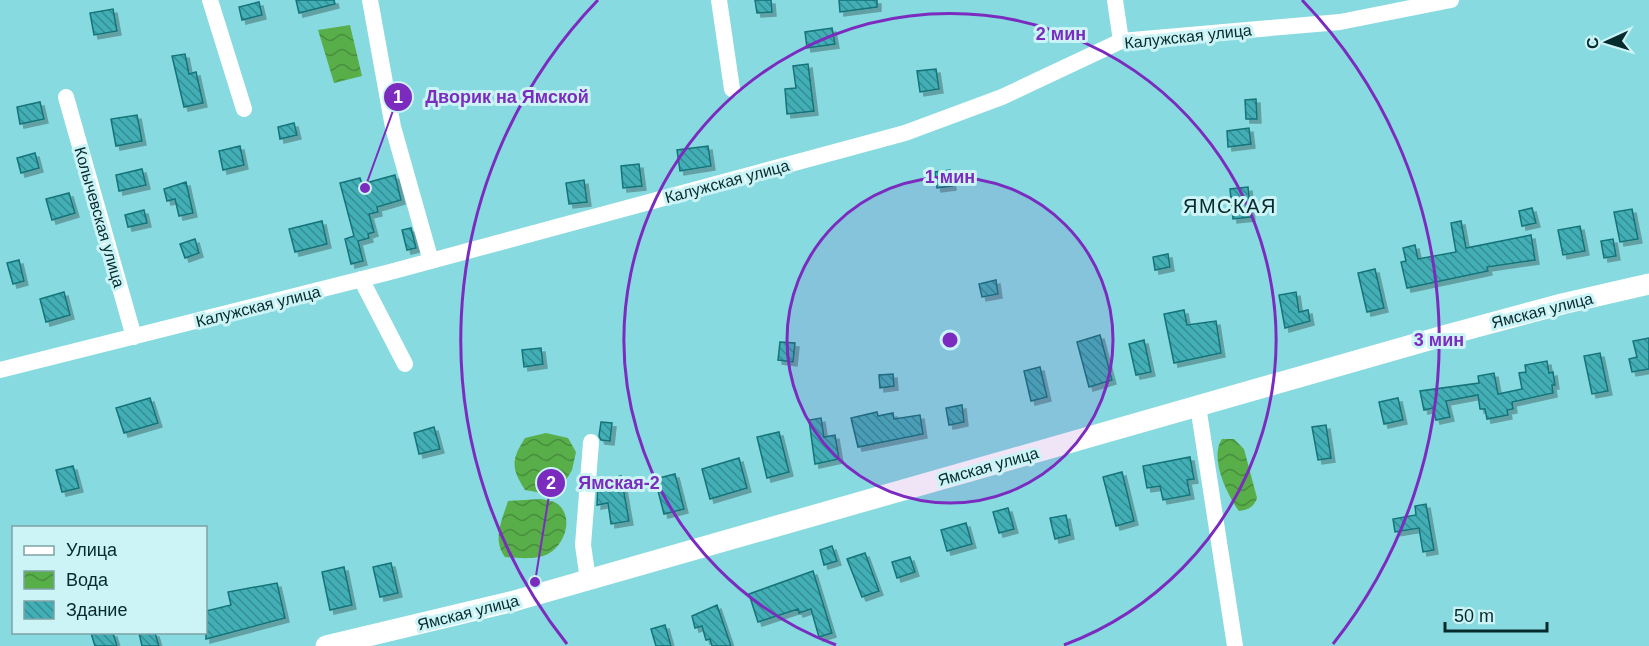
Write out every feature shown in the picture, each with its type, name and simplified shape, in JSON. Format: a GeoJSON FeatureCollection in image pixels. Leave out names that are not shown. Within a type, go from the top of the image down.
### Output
{"type":"FeatureCollection","features":[{"type":"Feature","properties":{"kind":"main road","name":"Ямская улица"},"geometry":{"type":"LineString","coordinates":[[326,646],[492,607],[1540,309],[1649,284]]}},
{"type":"Feature","properties":{"kind":"street"},"geometry":{"type":"LineString","coordinates":[[210,0],[244,109]]}},
{"type":"Feature","properties":{"kind":"street"},"geometry":{"type":"LineString","coordinates":[[370,0],[393,126],[431,261]]}},
{"type":"Feature","properties":{"kind":"street"},"geometry":{"type":"LineString","coordinates":[[718,0],[732,89]]}},
{"type":"Feature","properties":{"kind":"street"},"geometry":{"type":"LineString","coordinates":[[1115,0],[1120,41]]}},
{"type":"Feature","properties":{"kind":"street","name":"Калужская улица"},"geometry":{"type":"LineString","coordinates":[[0,370],[431,261],[905,133],[1002,98],[1120,41],[1340,22],[1450,0]]}},
{"type":"Feature","properties":{"kind":"street","name":"Колычевская улица"},"geometry":{"type":"LineString","coordinates":[[66,97],[134,337]]}},
{"type":"Feature","properties":{"kind":"street"},"geometry":{"type":"LineString","coordinates":[[361,279],[405,364]]}},
{"type":"Feature","properties":{"kind":"street"},"geometry":{"type":"LineString","coordinates":[[1198,406],[1235,646]]}},
{"type":"Feature","properties":{"kind":"street"},"geometry":{"type":"LineString","coordinates":[[588,580],[583,545],[591,442]]}},
{"type":"Feature","properties":{"kind":"water"},"geometry":{"type":"Polygon","coordinates":[[[350,25],[362,76],[334,83],[318,30],[350,25]]]}},
{"type":"Feature","properties":{"kind":"water"},"geometry":{"type":"Polygon","coordinates":[[[546,433],[568,438],[576,452],[572,470],[560,490],[542,493],[525,490],[515,470],[517,452],[525,438],[546,433]]]}},
{"type":"Feature","properties":{"kind":"water"},"geometry":{"type":"Polygon","coordinates":[[[1222,439],[1234,439],[1244,449],[1257,498],[1250,508],[1245,510],[1239,511],[1229,496],[1221,476],[1217,456],[1222,439]]]}},
{"type":"Feature","properties":{"kind":"water"},"geometry":{"type":"Polygon","coordinates":[[[541,499],[559,505],[566,517],[565,532],[559,545],[548,554],[538,557],[505,557],[499,544],[499,537],[508,501],[541,499]]]}},
{"type":"Feature","properties":{"kind":"building"},"geometry":{"type":"Polygon","coordinates":[[[296,0],[334,0],[335,4],[299,13],[296,0]]]}},
{"type":"Feature","properties":{"kind":"building"},"geometry":{"type":"Polygon","coordinates":[[[755,0],[771,0],[772,12],[757,13],[755,0]]]}},
{"type":"Feature","properties":{"kind":"building"},"geometry":{"type":"Polygon","coordinates":[[[839,0],[877,0],[877,7],[840,12],[839,0]]]}},
{"type":"Feature","properties":{"kind":"building"},"geometry":{"type":"Polygon","coordinates":[[[259,2],[262,15],[242,20],[239,7],[259,2]]]}},
{"type":"Feature","properties":{"kind":"building"},"geometry":{"type":"Polygon","coordinates":[[[113,9],[117,31],[94,35],[90,13],[113,9]]]}},
{"type":"Feature","properties":{"kind":"building"},"geometry":{"type":"Polygon","coordinates":[[[832,28],[835,44],[807,48],[805,32],[832,28]]]}},
{"type":"Feature","properties":{"kind":"building"},"geometry":{"type":"Polygon","coordinates":[[[185,54],[189,74],[196,72],[203,103],[184,107],[172,56],[185,54]]]}},
{"type":"Feature","properties":{"kind":"building"},"geometry":{"type":"Polygon","coordinates":[[[808,64],[814,111],[787,114],[785,89],[796,88],[793,66],[808,64]]]}},
{"type":"Feature","properties":{"kind":"building"},"geometry":{"type":"Polygon","coordinates":[[[936,69],[939,89],[920,92],[917,71],[936,69]]]}},
{"type":"Feature","properties":{"kind":"building"},"geometry":{"type":"Polygon","coordinates":[[[1256,99],[1257,119],[1246,119],[1245,100],[1256,99]]]}},
{"type":"Feature","properties":{"kind":"building"},"geometry":{"type":"Polygon","coordinates":[[[40,102],[44,119],[20,124],[17,107],[40,102]]]}},
{"type":"Feature","properties":{"kind":"building"},"geometry":{"type":"Polygon","coordinates":[[[137,115],[142,141],[116,146],[111,119],[137,115]]]}},
{"type":"Feature","properties":{"kind":"building"},"geometry":{"type":"Polygon","coordinates":[[[294,123],[297,135],[280,139],[278,127],[294,123]]]}},
{"type":"Feature","properties":{"kind":"building"},"geometry":{"type":"Polygon","coordinates":[[[1249,128],[1251,144],[1228,147],[1227,131],[1249,128]]]}},
{"type":"Feature","properties":{"kind":"building"},"geometry":{"type":"Polygon","coordinates":[[[240,146],[244,165],[223,170],[219,151],[240,146]]]}},
{"type":"Feature","properties":{"kind":"building"},"geometry":{"type":"Polygon","coordinates":[[[708,146],[711,166],[680,171],[677,150],[708,146]]]}},
{"type":"Feature","properties":{"kind":"building"},"geometry":{"type":"Polygon","coordinates":[[[35,153],[39,168],[21,173],[17,158],[35,153]]]}},
{"type":"Feature","properties":{"kind":"building"},"geometry":{"type":"Polygon","coordinates":[[[639,164],[642,186],[623,188],[621,166],[639,164]]]}},
{"type":"Feature","properties":{"kind":"building"},"geometry":{"type":"Polygon","coordinates":[[[142,169],[146,185],[119,191],[116,175],[142,169]]]}},
{"type":"Feature","properties":{"kind":"building"},"geometry":{"type":"Polygon","coordinates":[[[950,170],[952,186],[937,188],[935,172],[950,170]]]}},
{"type":"Feature","properties":{"kind":"building"},"geometry":{"type":"Polygon","coordinates":[[[395,175],[401,200],[377,207],[378,212],[369,214],[374,232],[368,234],[369,238],[358,241],[363,261],[351,264],[345,239],[354,236],[340,183],[360,178],[362,184],[395,175]]]}},
{"type":"Feature","properties":{"kind":"building"},"geometry":{"type":"Polygon","coordinates":[[[584,180],[587,202],[569,204],[566,183],[584,180]]]}},
{"type":"Feature","properties":{"kind":"building"},"geometry":{"type":"Polygon","coordinates":[[[186,182],[193,213],[179,216],[175,199],[167,201],[164,189],[186,182]]]}},
{"type":"Feature","properties":{"kind":"building"},"geometry":{"type":"Polygon","coordinates":[[[1248,187],[1251,217],[1233,219],[1230,189],[1248,187]]]}},
{"type":"Feature","properties":{"kind":"building"},"geometry":{"type":"Polygon","coordinates":[[[69,193],[75,213],[52,220],[46,199],[69,193]]]}},
{"type":"Feature","properties":{"kind":"building"},"geometry":{"type":"Polygon","coordinates":[[[1532,208],[1536,223],[1522,226],[1519,211],[1532,208]]]}},
{"type":"Feature","properties":{"kind":"building"},"geometry":{"type":"Polygon","coordinates":[[[1632,209],[1638,239],[1620,242],[1614,212],[1632,209]]]}},
{"type":"Feature","properties":{"kind":"building"},"geometry":{"type":"Polygon","coordinates":[[[144,210],[147,223],[128,227],[125,215],[144,210]]]}},
{"type":"Feature","properties":{"kind":"building"},"geometry":{"type":"Polygon","coordinates":[[[322,221],[327,244],[295,252],[289,229],[322,221]]]}},
{"type":"Feature","properties":{"kind":"building"},"geometry":{"type":"Polygon","coordinates":[[[1461,221],[1466,248],[1531,235],[1535,260],[1487,267],[1488,271],[1407,288],[1401,262],[1406,261],[1403,248],[1415,245],[1418,259],[1456,252],[1451,223],[1461,221]]]}},
{"type":"Feature","properties":{"kind":"building"},"geometry":{"type":"Polygon","coordinates":[[[1580,226],[1585,251],[1563,255],[1558,230],[1580,226]]]}},
{"type":"Feature","properties":{"kind":"building"},"geometry":{"type":"Polygon","coordinates":[[[411,228],[416,248],[407,250],[402,230],[411,228]]]}},
{"type":"Feature","properties":{"kind":"building"},"geometry":{"type":"Polygon","coordinates":[[[195,239],[199,253],[185,258],[180,244],[195,239]]]}},
{"type":"Feature","properties":{"kind":"building"},"geometry":{"type":"Polygon","coordinates":[[[1613,239],[1616,256],[1604,258],[1601,241],[1613,239]]]}},
{"type":"Feature","properties":{"kind":"building"},"geometry":{"type":"Polygon","coordinates":[[[1168,254],[1170,267],[1155,270],[1153,257],[1168,254]]]}},
{"type":"Feature","properties":{"kind":"building"},"geometry":{"type":"Polygon","coordinates":[[[19,260],[24,281],[13,284],[7,263],[19,260]]]}},
{"type":"Feature","properties":{"kind":"building"},"geometry":{"type":"Polygon","coordinates":[[[1375,269],[1384,308],[1367,312],[1358,273],[1375,269]]]}},
{"type":"Feature","properties":{"kind":"building"},"geometry":{"type":"Polygon","coordinates":[[[996,280],[998,294],[982,297],[979,284],[996,280]]]}},
{"type":"Feature","properties":{"kind":"building"},"geometry":{"type":"Polygon","coordinates":[[[64,292],[70,315],[46,322],[40,299],[64,292]]]}},
{"type":"Feature","properties":{"kind":"building"},"geometry":{"type":"Polygon","coordinates":[[[1296,292],[1299,312],[1308,310],[1310,321],[1285,328],[1279,295],[1296,292]]]}},
{"type":"Feature","properties":{"kind":"building"},"geometry":{"type":"Polygon","coordinates":[[[1184,310],[1187,325],[1216,321],[1221,353],[1174,363],[1164,314],[1184,310]]]}},
{"type":"Feature","properties":{"kind":"building"},"geometry":{"type":"Polygon","coordinates":[[[1100,335],[1112,380],[1089,387],[1077,342],[1100,335]]]}},
{"type":"Feature","properties":{"kind":"building"},"geometry":{"type":"Polygon","coordinates":[[[1649,338],[1649,369],[1632,372],[1629,359],[1637,357],[1633,341],[1649,338]]]}},
{"type":"Feature","properties":{"kind":"building"},"geometry":{"type":"Polygon","coordinates":[[[1144,340],[1151,372],[1136,375],[1129,344],[1144,340]]]}},
{"type":"Feature","properties":{"kind":"building"},"geometry":{"type":"Polygon","coordinates":[[[780,342],[795,343],[793,362],[778,360],[780,342]]]}},
{"type":"Feature","properties":{"kind":"building"},"geometry":{"type":"Polygon","coordinates":[[[541,348],[543,364],[524,367],[522,350],[541,348]]]}},
{"type":"Feature","properties":{"kind":"building"},"geometry":{"type":"Polygon","coordinates":[[[1600,353],[1608,391],[1592,394],[1584,356],[1600,353]]]}},
{"type":"Feature","properties":{"kind":"building"},"geometry":{"type":"Polygon","coordinates":[[[1547,361],[1549,373],[1553,372],[1555,385],[1552,385],[1553,393],[1512,402],[1513,409],[1507,410],[1508,415],[1487,419],[1485,409],[1480,409],[1478,395],[1446,401],[1450,417],[1436,420],[1433,408],[1424,410],[1420,391],[1479,383],[1478,376],[1494,373],[1498,394],[1522,389],[1519,373],[1526,372],[1525,365],[1547,361]]]}},
{"type":"Feature","properties":{"kind":"building"},"geometry":{"type":"Polygon","coordinates":[[[1040,367],[1047,397],[1031,401],[1024,371],[1040,367]]]}},
{"type":"Feature","properties":{"kind":"building"},"geometry":{"type":"Polygon","coordinates":[[[893,374],[894,386],[880,388],[879,375],[893,374]]]}},
{"type":"Feature","properties":{"kind":"building"},"geometry":{"type":"Polygon","coordinates":[[[150,398],[158,423],[124,433],[116,408],[150,398]]]}},
{"type":"Feature","properties":{"kind":"building"},"geometry":{"type":"Polygon","coordinates":[[[1398,398],[1403,420],[1384,424],[1379,402],[1398,398]]]}},
{"type":"Feature","properties":{"kind":"building"},"geometry":{"type":"Polygon","coordinates":[[[962,405],[964,422],[949,425],[946,408],[962,405]]]}},
{"type":"Feature","properties":{"kind":"building"},"geometry":{"type":"Polygon","coordinates":[[[877,412],[878,416],[893,413],[894,419],[920,415],[923,434],[858,447],[851,418],[877,412]]]}},
{"type":"Feature","properties":{"kind":"building"},"geometry":{"type":"Polygon","coordinates":[[[821,418],[824,437],[835,435],[839,459],[815,464],[809,420],[821,418]]]}},
{"type":"Feature","properties":{"kind":"building"},"geometry":{"type":"Polygon","coordinates":[[[601,422],[612,423],[610,441],[601,440],[599,436],[601,422]]]}},
{"type":"Feature","properties":{"kind":"building"},"geometry":{"type":"Polygon","coordinates":[[[1326,425],[1331,458],[1318,460],[1312,427],[1326,425]]]}},
{"type":"Feature","properties":{"kind":"building"},"geometry":{"type":"Polygon","coordinates":[[[434,427],[440,449],[419,454],[414,433],[434,427]]]}},
{"type":"Feature","properties":{"kind":"building"},"geometry":{"type":"Polygon","coordinates":[[[779,432],[789,472],[767,478],[757,437],[779,432]]]}},
{"type":"Feature","properties":{"kind":"building"},"geometry":{"type":"Polygon","coordinates":[[[1190,457],[1194,479],[1187,480],[1190,495],[1163,500],[1160,486],[1147,488],[1143,466],[1190,457]]]}},
{"type":"Feature","properties":{"kind":"building"},"geometry":{"type":"Polygon","coordinates":[[[739,458],[747,488],[710,499],[702,469],[739,458]]]}},
{"type":"Feature","properties":{"kind":"building"},"geometry":{"type":"Polygon","coordinates":[[[73,466],[79,488],[62,492],[56,470],[73,466]]]}},
{"type":"Feature","properties":{"kind":"building"},"geometry":{"type":"Polygon","coordinates":[[[1122,472],[1134,521],[1116,526],[1103,477],[1122,472]]]}},
{"type":"Feature","properties":{"kind":"building"},"geometry":{"type":"Polygon","coordinates":[[[675,474],[684,509],[664,514],[655,479],[675,474]]]}},
{"type":"Feature","properties":{"kind":"building"},"geometry":{"type":"Polygon","coordinates":[[[621,476],[629,521],[611,524],[608,503],[597,505],[598,482],[621,476]]]}},
{"type":"Feature","properties":{"kind":"building"},"geometry":{"type":"Polygon","coordinates":[[[1426,504],[1434,550],[1423,552],[1419,528],[1395,532],[1393,519],[1416,515],[1415,506],[1426,504]]]}},
{"type":"Feature","properties":{"kind":"building"},"geometry":{"type":"Polygon","coordinates":[[[1008,508],[1014,529],[999,533],[993,512],[1008,508]]]}},
{"type":"Feature","properties":{"kind":"building"},"geometry":{"type":"Polygon","coordinates":[[[1066,515],[1070,535],[1055,539],[1050,518],[1066,515]]]}},
{"type":"Feature","properties":{"kind":"building"},"geometry":{"type":"Polygon","coordinates":[[[966,523],[972,544],[947,551],[941,530],[966,523]]]}},
{"type":"Feature","properties":{"kind":"building"},"geometry":{"type":"Polygon","coordinates":[[[832,546],[837,561],[824,565],[820,550],[832,546]]]}},
{"type":"Feature","properties":{"kind":"building"},"geometry":{"type":"Polygon","coordinates":[[[865,553],[879,591],[862,597],[847,559],[865,553]]]}},
{"type":"Feature","properties":{"kind":"building"},"geometry":{"type":"Polygon","coordinates":[[[910,557],[915,572],[897,578],[892,562],[910,557]]]}},
{"type":"Feature","properties":{"kind":"building"},"geometry":{"type":"Polygon","coordinates":[[[391,563],[398,593],[380,597],[373,567],[391,563]]]}},
{"type":"Feature","properties":{"kind":"building"},"geometry":{"type":"Polygon","coordinates":[[[344,567],[352,605],[330,610],[322,572],[344,567]]]}},
{"type":"Feature","properties":{"kind":"building"},"geometry":{"type":"Polygon","coordinates":[[[813,571],[832,633],[819,637],[811,609],[799,613],[798,609],[758,622],[749,594],[813,571]]]}},
{"type":"Feature","properties":{"kind":"building"},"geometry":{"type":"Polygon","coordinates":[[[277,583],[285,618],[206,639],[207,611],[231,605],[228,592],[277,583]]]}},
{"type":"Feature","properties":{"kind":"building"},"geometry":{"type":"Polygon","coordinates":[[[717,605],[731,646],[712,646],[710,639],[706,640],[702,626],[695,628],[692,616],[717,605]]]}},
{"type":"Feature","properties":{"kind":"building"},"geometry":{"type":"Polygon","coordinates":[[[665,625],[671,646],[656,646],[651,629],[665,625]]]}},
{"type":"Feature","properties":{"kind":"building"},"geometry":{"type":"Polygon","coordinates":[[[91,634],[113,634],[117,646],[95,646],[91,634]]]}},
{"type":"Feature","properties":{"kind":"building"},"geometry":{"type":"Polygon","coordinates":[[[139,634],[155,634],[159,646],[142,646],[139,634]]]}},
{"type":"Feature","properties":{"kind":"place","name":"Дворик на Ямской"},"geometry":{"type":"Point","coordinates":[365,188]}},
{"type":"Feature","properties":{"kind":"place","name":"Ямская-2"},"geometry":{"type":"Point","coordinates":[535,582]}},
{"type":"Feature","properties":{"kind":"district","name":"ЯМСКАЯ"},"geometry":{"type":"Point","coordinates":[1230,206]}}]}
